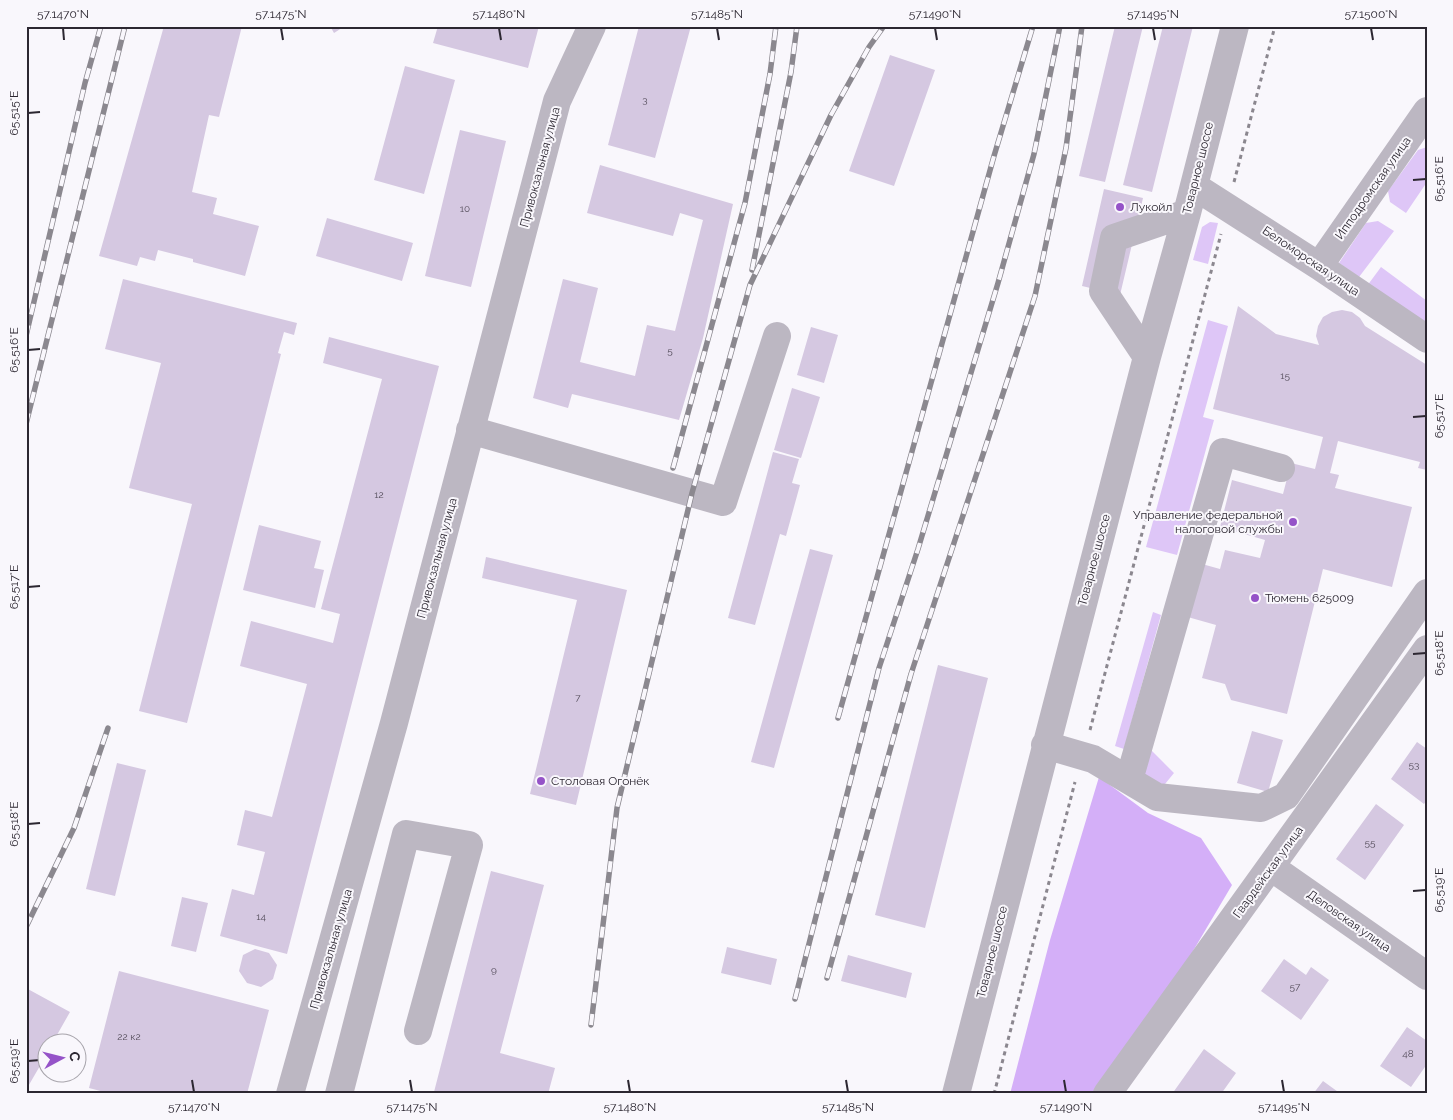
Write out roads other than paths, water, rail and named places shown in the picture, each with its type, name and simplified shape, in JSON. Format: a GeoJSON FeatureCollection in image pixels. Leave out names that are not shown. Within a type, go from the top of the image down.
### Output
{"type":"FeatureCollection","features":[{"type":"Feature","properties":{"kind":"street","name":"Привокзальная улица"},"geometry":{"type":"LineString","coordinates":[[290,1094],[394,723],[557,101],[592,26]]}},
{"type":"Feature","properties":{"kind":"street","name":"Товарное шоссе"},"geometry":{"type":"LineString","coordinates":[[956,1094],[1146,357],[1187,213],[1235,26]]}},
{"type":"Feature","properties":{"kind":"street","name":"Ипподромская улица"},"geometry":{"type":"LineString","coordinates":[[1319,266],[1427,111]]}},
{"type":"Feature","properties":{"kind":"street","name":"Беломорская улица"},"geometry":{"type":"LineString","coordinates":[[1194,186],[1319,266],[1427,339]]}},
{"type":"Feature","properties":{"kind":"street"},"geometry":{"type":"LineString","coordinates":[[1146,357],[1103,291],[1114,238],[1187,213]]}},
{"type":"Feature","properties":{"kind":"street"},"geometry":{"type":"LineString","coordinates":[[470,430],[722,502],[777,336]]}},
{"type":"Feature","properties":{"kind":"street"},"geometry":{"type":"LineString","coordinates":[[1129,780],[1223,452],[1281,468]]}},
{"type":"Feature","properties":{"kind":"street"},"geometry":{"type":"LineString","coordinates":[[1046,745],[1093,759],[1157,797],[1261,808],[1286,796],[1427,593]]}},
{"type":"Feature","properties":{"kind":"street","name":"Гвардейская улица"},"geometry":{"type":"LineString","coordinates":[[1107,1094],[1427,649]]}},
{"type":"Feature","properties":{"kind":"street"},"geometry":{"type":"LineString","coordinates":[[339,1094],[406,834],[469,845],[418,1031]]}},
{"type":"Feature","properties":{"kind":"street","name":"Деповская улица"},"geometry":{"type":"LineString","coordinates":[[1272,867],[1427,976]]}},
{"type":"Feature","properties":{"kind":"railway"},"geometry":{"type":"LineString","coordinates":[[26,336],[85,83],[101,26]]}},
{"type":"Feature","properties":{"kind":"railway"},"geometry":{"type":"LineString","coordinates":[[26,424],[125,26]]}},
{"type":"Feature","properties":{"kind":"railway"},"geometry":{"type":"LineString","coordinates":[[673,468],[745,203],[770,74],[776,26]]}},
{"type":"Feature","properties":{"kind":"railway"},"geometry":{"type":"LineString","coordinates":[[752,270],[791,72],[797,26]]}},
{"type":"Feature","properties":{"kind":"railway"},"geometry":{"type":"LineString","coordinates":[[591,1025],[617,808],[692,493],[750,285],[831,115],[869,47],[884,26]]}},
{"type":"Feature","properties":{"kind":"railway"},"geometry":{"type":"LineString","coordinates":[[838,718],[994,156],[1033,26]]}},
{"type":"Feature","properties":{"kind":"railway"},"geometry":{"type":"LineString","coordinates":[[795,999],[879,668],[918,549],[998,283],[1034,154],[1060,26]]}},
{"type":"Feature","properties":{"kind":"railway"},"geometry":{"type":"LineString","coordinates":[[827,978],[911,674],[1035,296],[1066,148],[1082,26]]}},
{"type":"Feature","properties":{"kind":"railway"},"geometry":{"type":"LineString","coordinates":[[26,927],[74,828],[108,728]]}},
{"type":"Feature","properties":{"kind":"place","name":"Лукойл"},"geometry":{"type":"Point","coordinates":[1120,207]}},
{"type":"Feature","properties":{"kind":"place","name":"Управление федеральной налоговой службы"},"geometry":{"type":"Point","coordinates":[1293,522]}},
{"type":"Feature","properties":{"kind":"place","name":"Тюмень 625009"},"geometry":{"type":"Point","coordinates":[1255,598]}},
{"type":"Feature","properties":{"kind":"place","name":"Столовая Огонёк"},"geometry":{"type":"Point","coordinates":[541,781]}}]}
